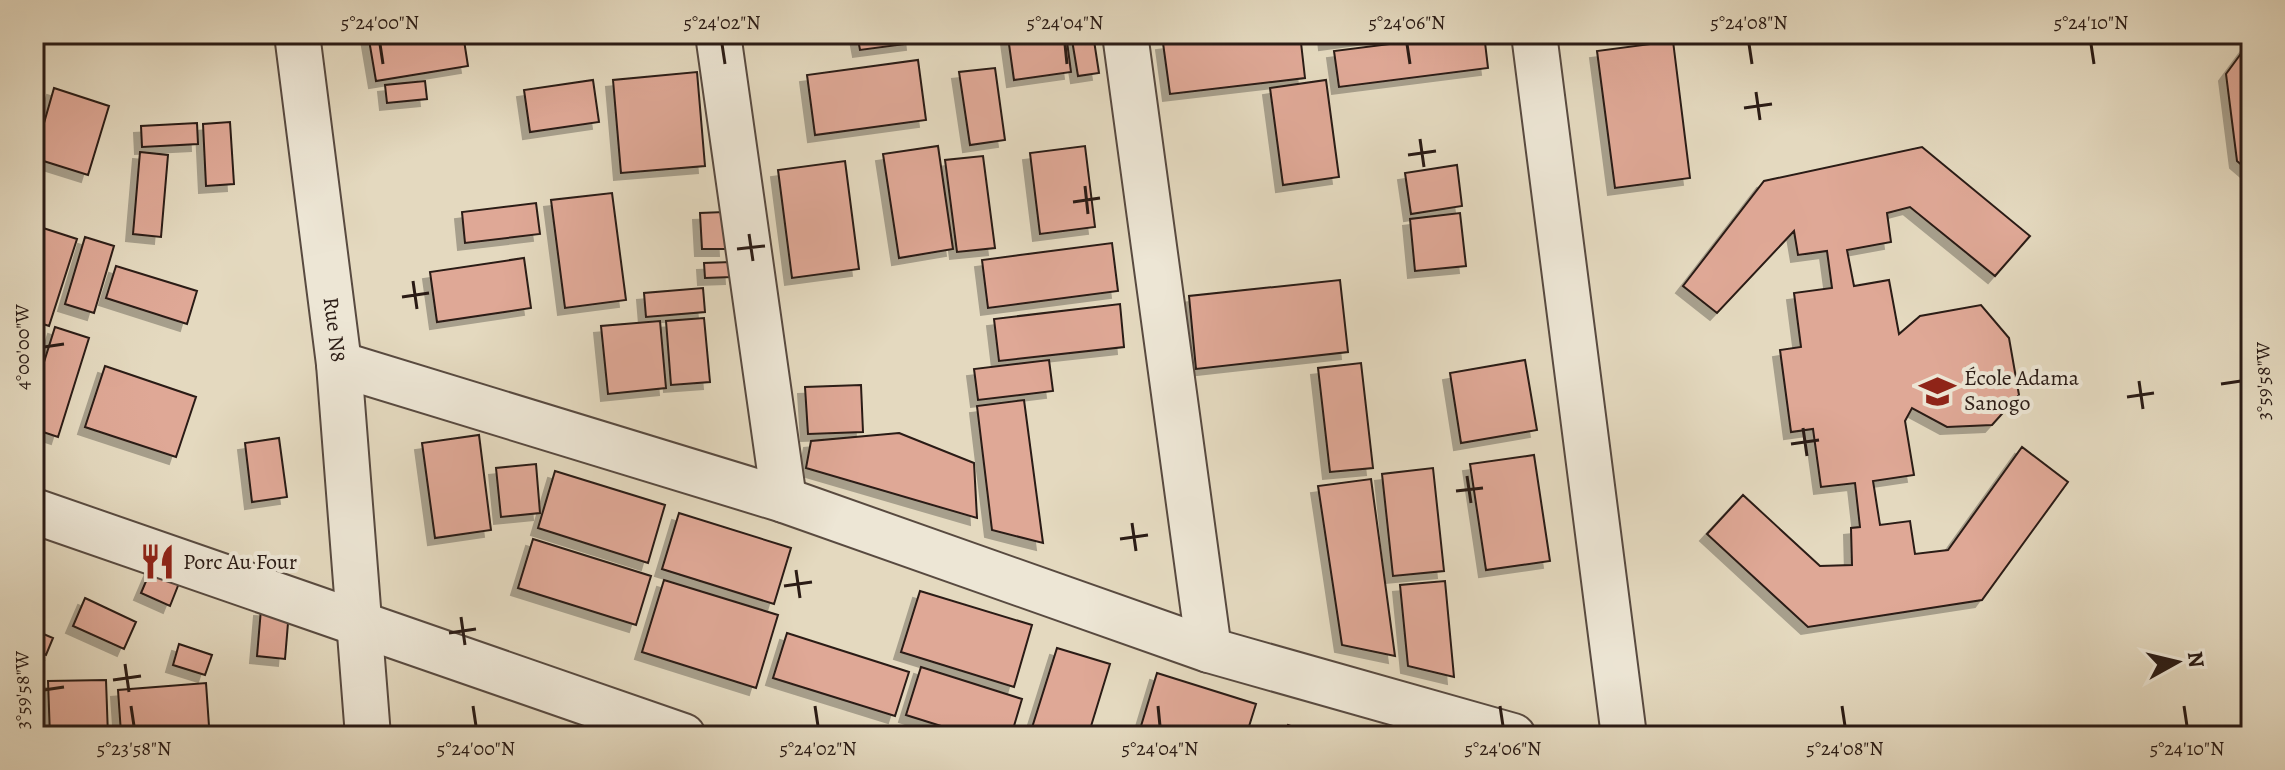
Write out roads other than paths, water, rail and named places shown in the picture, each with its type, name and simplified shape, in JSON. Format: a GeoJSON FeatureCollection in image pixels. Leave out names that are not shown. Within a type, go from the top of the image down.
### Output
{"type":"FeatureCollection","features":[{"type":"Feature","properties":{"kind":"street","name":"Rue N8"},"geometry":{"type":"LineString","coordinates":[[297,34],[339,364],[362,626],[368,736]]}},
{"type":"Feature","properties":{"kind":"street"},"geometry":{"type":"LineString","coordinates":[[718,34],[784,500]]}},
{"type":"Feature","properties":{"kind":"street"},"geometry":{"type":"LineString","coordinates":[[1125,34],[1209,650]]}},
{"type":"Feature","properties":{"kind":"street"},"geometry":{"type":"LineString","coordinates":[[1534,34],[1624,736]]}},
{"type":"Feature","properties":{"kind":"street"},"geometry":{"type":"LineString","coordinates":[[339,364],[784,500],[1209,650],[1513,736]]}},
{"type":"Feature","properties":{"kind":"street"},"geometry":{"type":"LineString","coordinates":[[34,511],[683,736]]}},
{"type":"Feature","properties":{"kind":"place","name":"École Adama Sanogo"},"geometry":{"type":"Point","coordinates":[1938,391]}},
{"type":"Feature","properties":{"kind":"place","name":"Porc Au Four"},"geometry":{"type":"Point","coordinates":[157,562]}}]}
